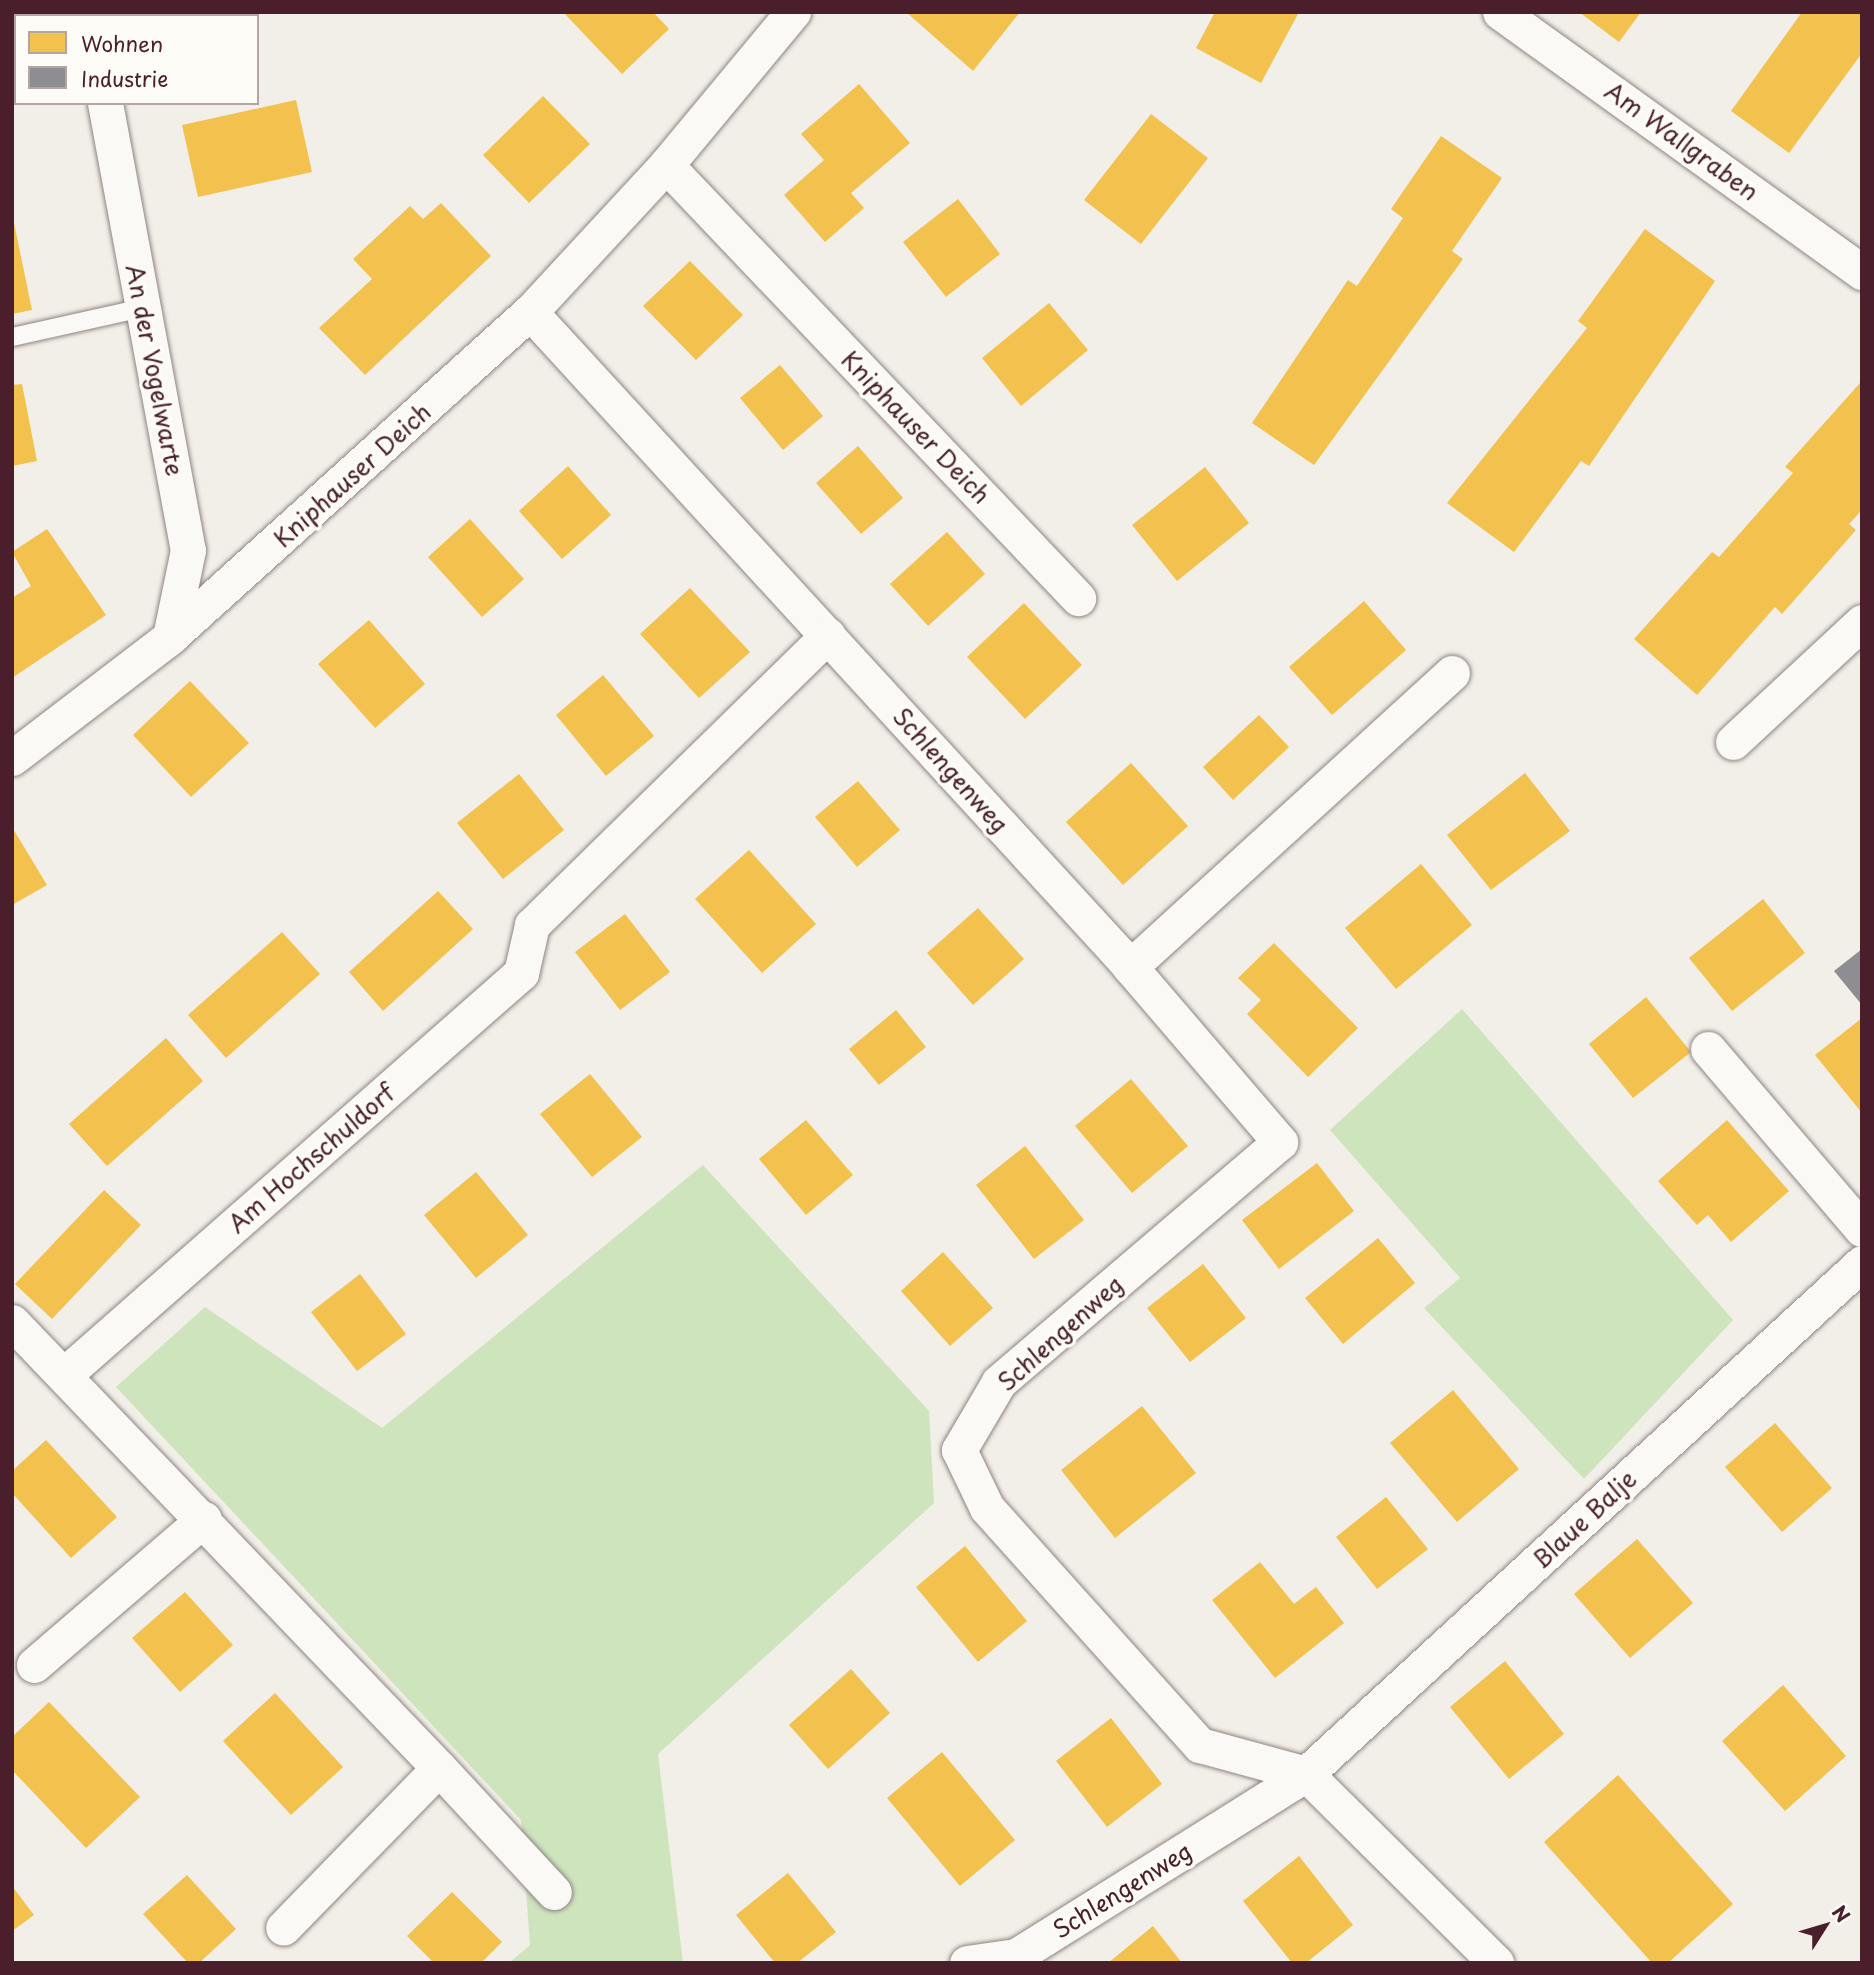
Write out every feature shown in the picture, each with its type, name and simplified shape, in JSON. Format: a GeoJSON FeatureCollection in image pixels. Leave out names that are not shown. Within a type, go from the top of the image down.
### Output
{"type":"FeatureCollection","features":[{"type":"Feature","properties":{"kind":"street","name":"Kniphauser Deich"},"geometry":{"type":"LineString","coordinates":[[12,758],[170,637],[530,312],[666,165],[793,12]]}},
{"type":"Feature","properties":{"kind":"street","name":"Am Wallgraben"},"geometry":{"type":"LineString","coordinates":[[1500,12],[1862,272]]}},
{"type":"Feature","properties":{"kind":"street","name":"An der Vogelwarte"},"geometry":{"type":"LineString","coordinates":[[105,105],[188,550],[170,637]]}},
{"type":"Feature","properties":{"kind":"street","name":"Kniphauser Deich"},"geometry":{"type":"LineString","coordinates":[[666,165],[1078,598]]}},
{"type":"Feature","properties":{"kind":"street","name":"Schlengenweg"},"geometry":{"type":"LineString","coordinates":[[530,312],[1130,967],[1280,1142],[999,1382],[959,1450],[987,1508],[1200,1745],[1306,1774],[1496,1963]]}},
{"type":"Feature","properties":{"kind":"street"},"geometry":{"type":"LineString","coordinates":[[1733,742],[1862,622]]}},
{"type":"Feature","properties":{"kind":"street","name":"Am Hochschuldorf"},"geometry":{"type":"LineString","coordinates":[[64,1375],[520,973],[532,925],[828,635]]}},
{"type":"Feature","properties":{"kind":"street"},"geometry":{"type":"LineString","coordinates":[[1130,967],[1452,673]]}},
{"type":"Feature","properties":{"kind":"street"},"geometry":{"type":"LineString","coordinates":[[1708,1049],[1862,1229]]}},
{"type":"Feature","properties":{"kind":"street","name":"Blaue Balje"},"geometry":{"type":"LineString","coordinates":[[1306,1774],[1862,1263]]}},
{"type":"Feature","properties":{"kind":"street"},"geometry":{"type":"LineString","coordinates":[[12,1322],[204,1519],[554,1892]]}},
{"type":"Feature","properties":{"kind":"street"},"geometry":{"type":"LineString","coordinates":[[34,1665],[204,1519]]}},
{"type":"Feature","properties":{"kind":"street"},"geometry":{"type":"LineString","coordinates":[[283,1928],[439,1768]]}},
{"type":"Feature","properties":{"kind":"street","name":"Schlengenweg"},"geometry":{"type":"LineString","coordinates":[[967,1963],[1016,1956],[1306,1774]]}},
{"type":"Feature","properties":{"kind":"lane"},"geometry":{"type":"LineString","coordinates":[[12,337],[143,308]]}},
{"type":"Feature","properties":{"kind":"green space"},"geometry":{"type":"Polygon","coordinates":[[[1462,1009],[1733,1320],[1584,1479],[1424,1308],[1460,1278],[1330,1130],[1462,1009]]]}},
{"type":"Feature","properties":{"kind":"green space"},"geometry":{"type":"Polygon","coordinates":[[[703,1165],[929,1411],[934,1503],[658,1754],[683,1963],[509,1963],[530,1945],[521,1820],[116,1387],[205,1307],[382,1428],[703,1165]]]}},
{"type":"Feature","properties":{"kind":"building: Wohnen"},"geometry":{"type":"Polygon","coordinates":[[[563,12],[653,12],[669,29],[622,74],[563,12]]]}},
{"type":"Feature","properties":{"kind":"building: Wohnen"},"geometry":{"type":"Polygon","coordinates":[[[906,12],[1020,12],[973,71],[906,12]]]}},
{"type":"Feature","properties":{"kind":"building: Wohnen"},"geometry":{"type":"Polygon","coordinates":[[[1215,12],[1299,12],[1261,83],[1196,48],[1215,12]]]}},
{"type":"Feature","properties":{"kind":"building: Wohnen"},"geometry":{"type":"Polygon","coordinates":[[[1579,12],[1641,12],[1619,42],[1579,12]]]}},
{"type":"Feature","properties":{"kind":"building: Wohnen"},"geometry":{"type":"Polygon","coordinates":[[[1802,12],[1862,12],[1862,53],[1789,153],[1731,111],[1802,12]]]}},
{"type":"Feature","properties":{"kind":"building: Wohnen"},"geometry":{"type":"Polygon","coordinates":[[[859,84],[910,143],[851,193],[864,208],[825,242],[784,195],[824,160],[801,134],[859,84]]]}},
{"type":"Feature","properties":{"kind":"building: Wohnen"},"geometry":{"type":"Polygon","coordinates":[[[543,96],[590,144],[529,203],[483,155],[543,96]]]}},
{"type":"Feature","properties":{"kind":"building: Wohnen"},"geometry":{"type":"Polygon","coordinates":[[[296,100],[312,172],[198,197],[182,125],[296,100]]]}},
{"type":"Feature","properties":{"kind":"building: Wohnen"},"geometry":{"type":"Polygon","coordinates":[[[1151,114],[1208,158],[1141,244],[1084,200],[1151,114]]]}},
{"type":"Feature","properties":{"kind":"building: Wohnen"},"geometry":{"type":"Polygon","coordinates":[[[1441,136],[1502,178],[1452,251],[1463,259],[1314,465],[1252,423],[1348,280],[1357,286],[1403,218],[1391,209],[1441,136]]]}},
{"type":"Feature","properties":{"kind":"building: Wohnen"},"geometry":{"type":"Polygon","coordinates":[[[958,199],[1000,254],[946,297],[903,242],[958,199]]]}},
{"type":"Feature","properties":{"kind":"building: Wohnen"},"geometry":{"type":"Polygon","coordinates":[[[441,203],[491,256],[365,375],[319,328],[372,279],[353,259],[410,206],[423,219],[441,203]]]}},
{"type":"Feature","properties":{"kind":"building: Wohnen"},"geometry":{"type":"Polygon","coordinates":[[[12,219],[32,310],[12,314],[12,219]]]}},
{"type":"Feature","properties":{"kind":"building: Wohnen"},"geometry":{"type":"Polygon","coordinates":[[[1645,229],[1715,281],[1589,466],[1581,461],[1514,552],[1447,503],[1587,328],[1578,321],[1645,229]]]}},
{"type":"Feature","properties":{"kind":"building: Wohnen"},"geometry":{"type":"Polygon","coordinates":[[[690,261],[743,315],[696,360],[643,306],[690,261]]]}},
{"type":"Feature","properties":{"kind":"building: Wohnen"},"geometry":{"type":"Polygon","coordinates":[[[1049,303],[1088,350],[1021,406],[982,358],[1049,303]]]}},
{"type":"Feature","properties":{"kind":"building: Wohnen"},"geometry":{"type":"Polygon","coordinates":[[[780,365],[823,416],[783,450],[740,398],[780,365]]]}},
{"type":"Feature","properties":{"kind":"building: Wohnen"},"geometry":{"type":"Polygon","coordinates":[[[1860,383],[1862,510],[1849,524],[1856,530],[1782,614],[1775,607],[1697,695],[1634,639],[1712,552],[1719,557],[1793,473],[1785,467],[1860,383]]]}},
{"type":"Feature","properties":{"kind":"building: Wohnen"},"geometry":{"type":"Polygon","coordinates":[[[22,384],[37,461],[12,466],[12,385],[22,384]]]}},
{"type":"Feature","properties":{"kind":"building: Wohnen"},"geometry":{"type":"Polygon","coordinates":[[[858,446],[903,498],[861,534],[816,483],[858,446]]]}},
{"type":"Feature","properties":{"kind":"building: Wohnen"},"geometry":{"type":"Polygon","coordinates":[[[568,466],[611,515],[562,559],[519,511],[568,466]]]}},
{"type":"Feature","properties":{"kind":"building: Wohnen"},"geometry":{"type":"Polygon","coordinates":[[[1205,467],[1249,523],[1177,581],[1132,525],[1205,467]]]}},
{"type":"Feature","properties":{"kind":"building: Wohnen"},"geometry":{"type":"Polygon","coordinates":[[[470,519],[524,579],[482,617],[428,557],[470,519]]]}},
{"type":"Feature","properties":{"kind":"building: Wohnen"},"geometry":{"type":"Polygon","coordinates":[[[47,529],[106,615],[12,678],[12,598],[31,586],[12,552],[47,529]]]}},
{"type":"Feature","properties":{"kind":"building: Wohnen"},"geometry":{"type":"Polygon","coordinates":[[[947,532],[985,574],[928,626],[890,584],[947,532]]]}},
{"type":"Feature","properties":{"kind":"building: Wohnen"},"geometry":{"type":"Polygon","coordinates":[[[690,588],[750,652],[699,698],[640,634],[690,588]]]}},
{"type":"Feature","properties":{"kind":"building: Wohnen"},"geometry":{"type":"Polygon","coordinates":[[[1364,601],[1406,650],[1332,715],[1289,667],[1364,601]]]}},
{"type":"Feature","properties":{"kind":"building: Wohnen"},"geometry":{"type":"Polygon","coordinates":[[[1024,603],[1082,665],[1025,719],[967,657],[1024,603]]]}},
{"type":"Feature","properties":{"kind":"building: Wohnen"},"geometry":{"type":"Polygon","coordinates":[[[369,620],[425,684],[375,728],[318,664],[369,620]]]}},
{"type":"Feature","properties":{"kind":"building: Wohnen"},"geometry":{"type":"Polygon","coordinates":[[[603,675],[654,736],[606,776],[556,715],[603,675]]]}},
{"type":"Feature","properties":{"kind":"building: Wohnen"},"geometry":{"type":"Polygon","coordinates":[[[190,681],[249,743],[191,797],[133,735],[190,681]]]}},
{"type":"Feature","properties":{"kind":"building: Wohnen"},"geometry":{"type":"Polygon","coordinates":[[[1259,715],[1289,747],[1233,800],[1203,767],[1259,715]]]}},
{"type":"Feature","properties":{"kind":"building: Wohnen"},"geometry":{"type":"Polygon","coordinates":[[[1131,763],[1188,826],[1123,885],[1066,822],[1131,763]]]}},
{"type":"Feature","properties":{"kind":"building: Wohnen"},"geometry":{"type":"Polygon","coordinates":[[[1525,773],[1570,831],[1491,890],[1447,835],[1525,773]]]}},
{"type":"Feature","properties":{"kind":"building: Wohnen"},"geometry":{"type":"Polygon","coordinates":[[[519,774],[564,830],[503,879],[457,823],[519,774]]]}},
{"type":"Feature","properties":{"kind":"building: Wohnen"},"geometry":{"type":"Polygon","coordinates":[[[858,781],[900,830],[857,867],[815,817],[858,781]]]}},
{"type":"Feature","properties":{"kind":"building: Wohnen"},"geometry":{"type":"Polygon","coordinates":[[[12,827],[47,885],[12,905],[12,827]]]}},
{"type":"Feature","properties":{"kind":"building: Wohnen"},"geometry":{"type":"Polygon","coordinates":[[[749,850],[816,924],[762,973],[695,899],[749,850]]]}},
{"type":"Feature","properties":{"kind":"building: Wohnen"},"geometry":{"type":"Polygon","coordinates":[[[1421,864],[1472,925],[1396,989],[1345,928],[1421,864]]]}},
{"type":"Feature","properties":{"kind":"building: Wohnen"},"geometry":{"type":"Polygon","coordinates":[[[438,891],[473,929],[383,1011],[349,972],[438,891]]]}},
{"type":"Feature","properties":{"kind":"building: Wohnen"},"geometry":{"type":"Polygon","coordinates":[[[1763,899],[1805,953],[1732,1011],[1689,958],[1763,899]]]}},
{"type":"Feature","properties":{"kind":"building: Wohnen"},"geometry":{"type":"Polygon","coordinates":[[[978,908],[1024,959],[973,1005],[927,953],[978,908]]]}},
{"type":"Feature","properties":{"kind":"building: Wohnen"},"geometry":{"type":"Polygon","coordinates":[[[625,914],[670,972],[620,1010],[575,952],[625,914]]]}},
{"type":"Feature","properties":{"kind":"building: Wohnen"},"geometry":{"type":"Polygon","coordinates":[[[282,932],[320,974],[226,1058],[188,1015],[282,932]]]}},
{"type":"Feature","properties":{"kind":"building: Wohnen"},"geometry":{"type":"Polygon","coordinates":[[[1274,943],[1358,1028],[1308,1077],[1247,1014],[1261,1000],[1238,978],[1274,943]]]}},
{"type":"Feature","properties":{"kind":"building: Wohnen"},"geometry":{"type":"Polygon","coordinates":[[[1646,997],[1691,1052],[1633,1098],[1589,1044],[1646,997]]]}},
{"type":"Feature","properties":{"kind":"building: Wohnen"},"geometry":{"type":"Polygon","coordinates":[[[896,1010],[926,1047],[879,1085],[849,1049],[896,1010]]]}},
{"type":"Feature","properties":{"kind":"building: Wohnen"},"geometry":{"type":"Polygon","coordinates":[[[1862,1018],[1862,1113],[1815,1055],[1862,1018]]]}},
{"type":"Feature","properties":{"kind":"building: Wohnen"},"geometry":{"type":"Polygon","coordinates":[[[166,1038],[203,1081],[107,1166],[69,1124],[166,1038]]]}},
{"type":"Feature","properties":{"kind":"building: Wohnen"},"geometry":{"type":"Polygon","coordinates":[[[590,1074],[642,1137],[592,1177],[540,1114],[590,1074]]]}},
{"type":"Feature","properties":{"kind":"building: Wohnen"},"geometry":{"type":"Polygon","coordinates":[[[1131,1079],[1188,1146],[1132,1193],[1075,1126],[1131,1079]]]}},
{"type":"Feature","properties":{"kind":"building: Wohnen"},"geometry":{"type":"Polygon","coordinates":[[[806,1120],[853,1175],[806,1215],[759,1159],[806,1120]]]}},
{"type":"Feature","properties":{"kind":"building: Wohnen"},"geometry":{"type":"Polygon","coordinates":[[[1727,1120],[1789,1191],[1731,1242],[1708,1215],[1697,1225],[1658,1181],[1727,1120]]]}},
{"type":"Feature","properties":{"kind":"building: Wohnen"},"geometry":{"type":"Polygon","coordinates":[[[1025,1146],[1084,1220],[1034,1259],[976,1185],[1025,1146]]]}},
{"type":"Feature","properties":{"kind":"building: Wohnen"},"geometry":{"type":"Polygon","coordinates":[[[1317,1163],[1354,1211],[1279,1269],[1242,1220],[1317,1163]]]}},
{"type":"Feature","properties":{"kind":"building: Wohnen"},"geometry":{"type":"Polygon","coordinates":[[[476,1172],[528,1235],[476,1278],[424,1215],[476,1172]]]}},
{"type":"Feature","properties":{"kind":"building: Wohnen"},"geometry":{"type":"Polygon","coordinates":[[[104,1190],[141,1225],[52,1319],[15,1284],[104,1190]]]}},
{"type":"Feature","properties":{"kind":"building: Wohnen"},"geometry":{"type":"Polygon","coordinates":[[[1378,1238],[1415,1283],[1343,1344],[1305,1298],[1378,1238]]]}},
{"type":"Feature","properties":{"kind":"building: Wohnen"},"geometry":{"type":"Polygon","coordinates":[[[943,1252],[993,1308],[950,1346],[901,1291],[943,1252]]]}},
{"type":"Feature","properties":{"kind":"building: Wohnen"},"geometry":{"type":"Polygon","coordinates":[[[1203,1264],[1246,1318],[1190,1362],[1147,1308],[1203,1264]]]}},
{"type":"Feature","properties":{"kind":"building: Wohnen"},"geometry":{"type":"Polygon","coordinates":[[[360,1274],[406,1334],[357,1371],[311,1312],[360,1274]]]}},
{"type":"Feature","properties":{"kind":"building: Wohnen"},"geometry":{"type":"Polygon","coordinates":[[[1453,1390],[1519,1469],[1457,1522],[1390,1443],[1453,1390]]]}},
{"type":"Feature","properties":{"kind":"building: Wohnen"},"geometry":{"type":"Polygon","coordinates":[[[1142,1406],[1196,1473],[1115,1538],[1061,1470],[1142,1406]]]}},
{"type":"Feature","properties":{"kind":"building: Wohnen"},"geometry":{"type":"Polygon","coordinates":[[[1775,1423],[1832,1488],[1782,1532],[1725,1467],[1775,1423]]]}},
{"type":"Feature","properties":{"kind":"building: Wohnen"},"geometry":{"type":"Polygon","coordinates":[[[46,1440],[117,1517],[71,1558],[12,1493],[12,1471],[46,1440]]]}},
{"type":"Feature","properties":{"kind":"building: Wohnen"},"geometry":{"type":"Polygon","coordinates":[[[1386,1497],[1428,1549],[1377,1589],[1336,1537],[1386,1497]]]}},
{"type":"Feature","properties":{"kind":"building: Wohnen"},"geometry":{"type":"Polygon","coordinates":[[[1637,1539],[1693,1603],[1630,1658],[1574,1594],[1637,1539]]]}},
{"type":"Feature","properties":{"kind":"building: Wohnen"},"geometry":{"type":"Polygon","coordinates":[[[965,1546],[1027,1621],[978,1662],[916,1587],[965,1546]]]}},
{"type":"Feature","properties":{"kind":"building: Wohnen"},"geometry":{"type":"Polygon","coordinates":[[[1260,1562],[1294,1604],[1316,1587],[1344,1623],[1275,1678],[1212,1600],[1260,1562]]]}},
{"type":"Feature","properties":{"kind":"building: Wohnen"},"geometry":{"type":"Polygon","coordinates":[[[185,1592],[233,1645],[180,1692],[132,1638],[185,1592]]]}},
{"type":"Feature","properties":{"kind":"building: Wohnen"},"geometry":{"type":"Polygon","coordinates":[[[1505,1661],[1564,1734],[1509,1779],[1450,1707],[1505,1661]]]}},
{"type":"Feature","properties":{"kind":"building: Wohnen"},"geometry":{"type":"Polygon","coordinates":[[[851,1669],[890,1713],[828,1769],[789,1725],[851,1669]]]}},
{"type":"Feature","properties":{"kind":"building: Wohnen"},"geometry":{"type":"Polygon","coordinates":[[[1783,1685],[1846,1756],[1785,1811],[1722,1741],[1783,1685]]]}},
{"type":"Feature","properties":{"kind":"building: Wohnen"},"geometry":{"type":"Polygon","coordinates":[[[275,1693],[343,1767],[291,1815],[223,1741],[275,1693]]]}},
{"type":"Feature","properties":{"kind":"building: Wohnen"},"geometry":{"type":"Polygon","coordinates":[[[49,1702],[140,1797],[86,1848],[12,1770],[12,1737],[49,1702]]]}},
{"type":"Feature","properties":{"kind":"building: Wohnen"},"geometry":{"type":"Polygon","coordinates":[[[1111,1718],[1162,1784],[1107,1827],[1056,1761],[1111,1718]]]}},
{"type":"Feature","properties":{"kind":"building: Wohnen"},"geometry":{"type":"Polygon","coordinates":[[[942,1752],[1015,1840],[960,1886],[887,1798],[942,1752]]]}},
{"type":"Feature","properties":{"kind":"building: Wohnen"},"geometry":{"type":"Polygon","coordinates":[[[1618,1775],[1733,1904],[1668,1963],[1652,1963],[1544,1842],[1618,1775]]]}},
{"type":"Feature","properties":{"kind":"building: Wohnen"},"geometry":{"type":"Polygon","coordinates":[[[1299,1856],[1353,1925],[1306,1963],[1292,1963],[1243,1901],[1299,1856]]]}},
{"type":"Feature","properties":{"kind":"building: Wohnen"},"geometry":{"type":"Polygon","coordinates":[[[788,1873],[836,1932],[797,1963],[775,1963],[736,1915],[788,1873]]]}},
{"type":"Feature","properties":{"kind":"building: Wohnen"},"geometry":{"type":"Polygon","coordinates":[[[187,1875],[236,1929],[199,1963],[188,1963],[143,1914],[187,1875]]]}},
{"type":"Feature","properties":{"kind":"building: Wohnen"},"geometry":{"type":"Polygon","coordinates":[[[12,1886],[34,1915],[12,1931],[12,1886]]]}},
{"type":"Feature","properties":{"kind":"building: Wohnen"},"geometry":{"type":"Polygon","coordinates":[[[452,1892],[502,1942],[481,1963],[434,1963],[407,1936],[452,1892]]]}},
{"type":"Feature","properties":{"kind":"building: Wohnen"},"geometry":{"type":"Polygon","coordinates":[[[1153,1926],[1182,1963],[1108,1963],[1153,1926]]]}},
{"type":"Feature","properties":{"kind":"building: Industrie"},"geometry":{"type":"Polygon","coordinates":[[[1862,949],[1862,1005],[1834,971],[1862,949]]]}}]}
